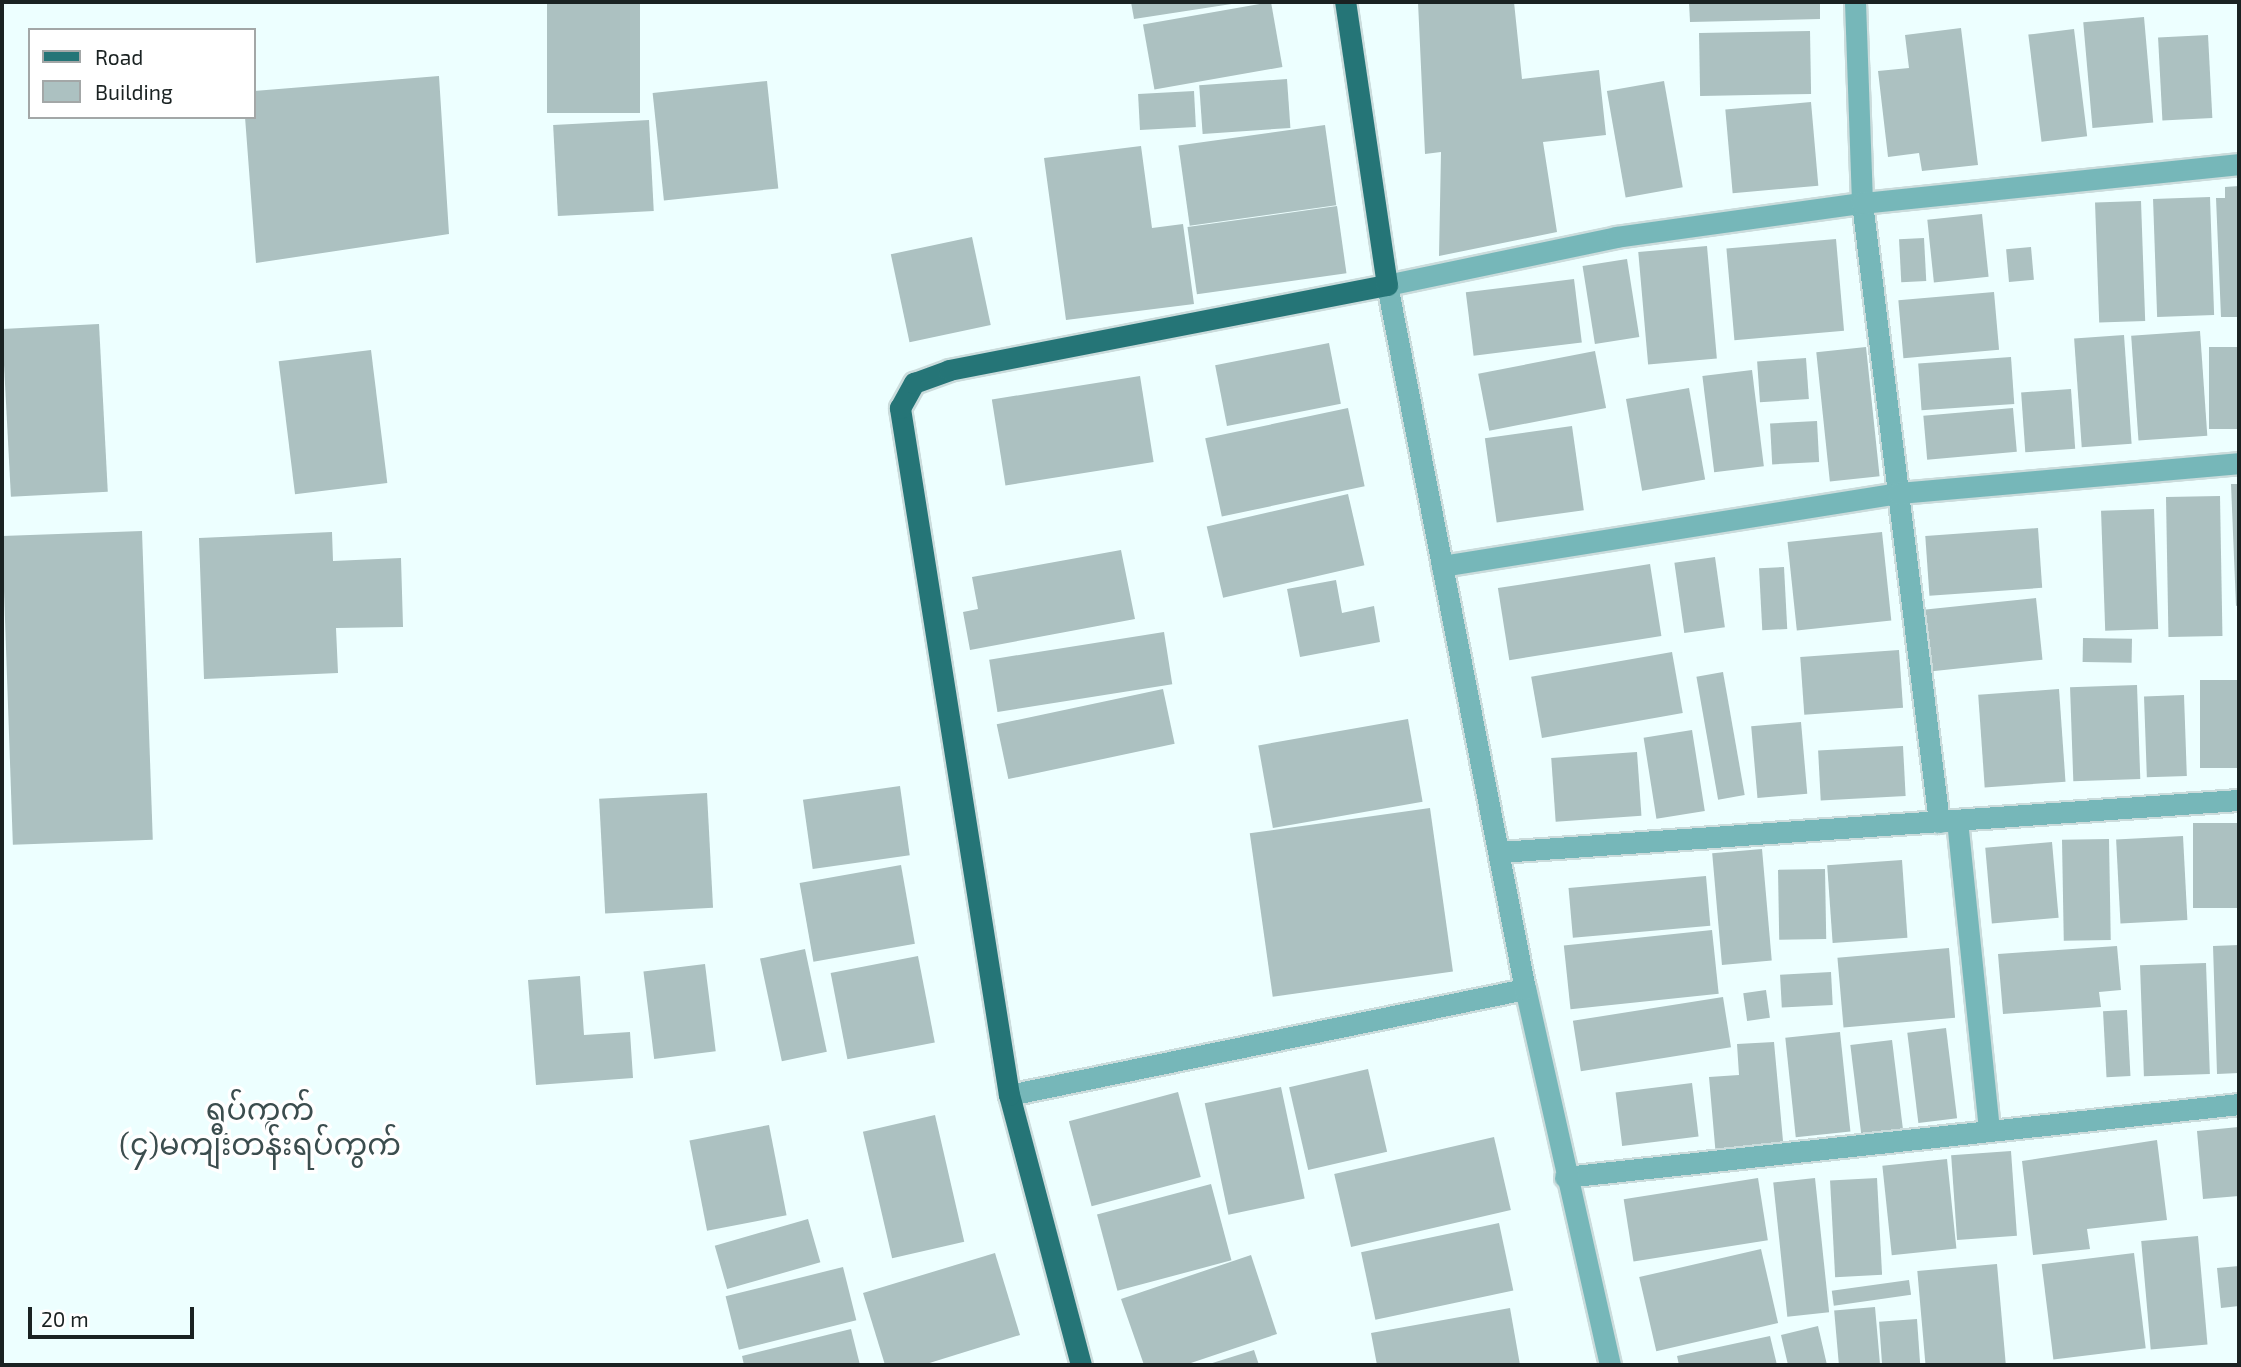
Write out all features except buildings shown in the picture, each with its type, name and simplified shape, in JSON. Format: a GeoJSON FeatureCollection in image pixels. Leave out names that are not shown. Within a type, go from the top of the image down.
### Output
{"type":"FeatureCollection","features":[{"type":"Feature","properties":{"kind":"main road"},"geometry":{"type":"LineString","coordinates":[[1081,1365],[1009,1095],[900,408],[914,383],[949,370],[1387,285],[1345,2]]}},
{"type":"Feature","properties":{"kind":"street"},"geometry":{"type":"LineString","coordinates":[[1855,2],[1862,202],[1898,493],[1948,821],[1989,1130]]}},
{"type":"Feature","properties":{"kind":"street"},"geometry":{"type":"LineString","coordinates":[[1610,1365],[1565,1177],[1525,989],[1387,285],[1616,237],[1862,202],[2239,164]]}},
{"type":"Feature","properties":{"kind":"street"},"geometry":{"type":"LineString","coordinates":[[1441,566],[1898,493],[2239,463]]}},
{"type":"Feature","properties":{"kind":"street"},"geometry":{"type":"LineString","coordinates":[[1500,852],[2239,800]]}},
{"type":"Feature","properties":{"kind":"street"},"geometry":{"type":"LineString","coordinates":[[1009,1095],[1525,989]]}},
{"type":"Feature","properties":{"kind":"street"},"geometry":{"type":"LineString","coordinates":[[1565,1177],[2239,1104]]}},
{"type":"Feature","properties":{"kind":"district","name":"ရပ်ကွက် (၄)မကျီးတန်းရပ်ကွက်"},"geometry":{"type":"Point","coordinates":[260,1125]}}]}
